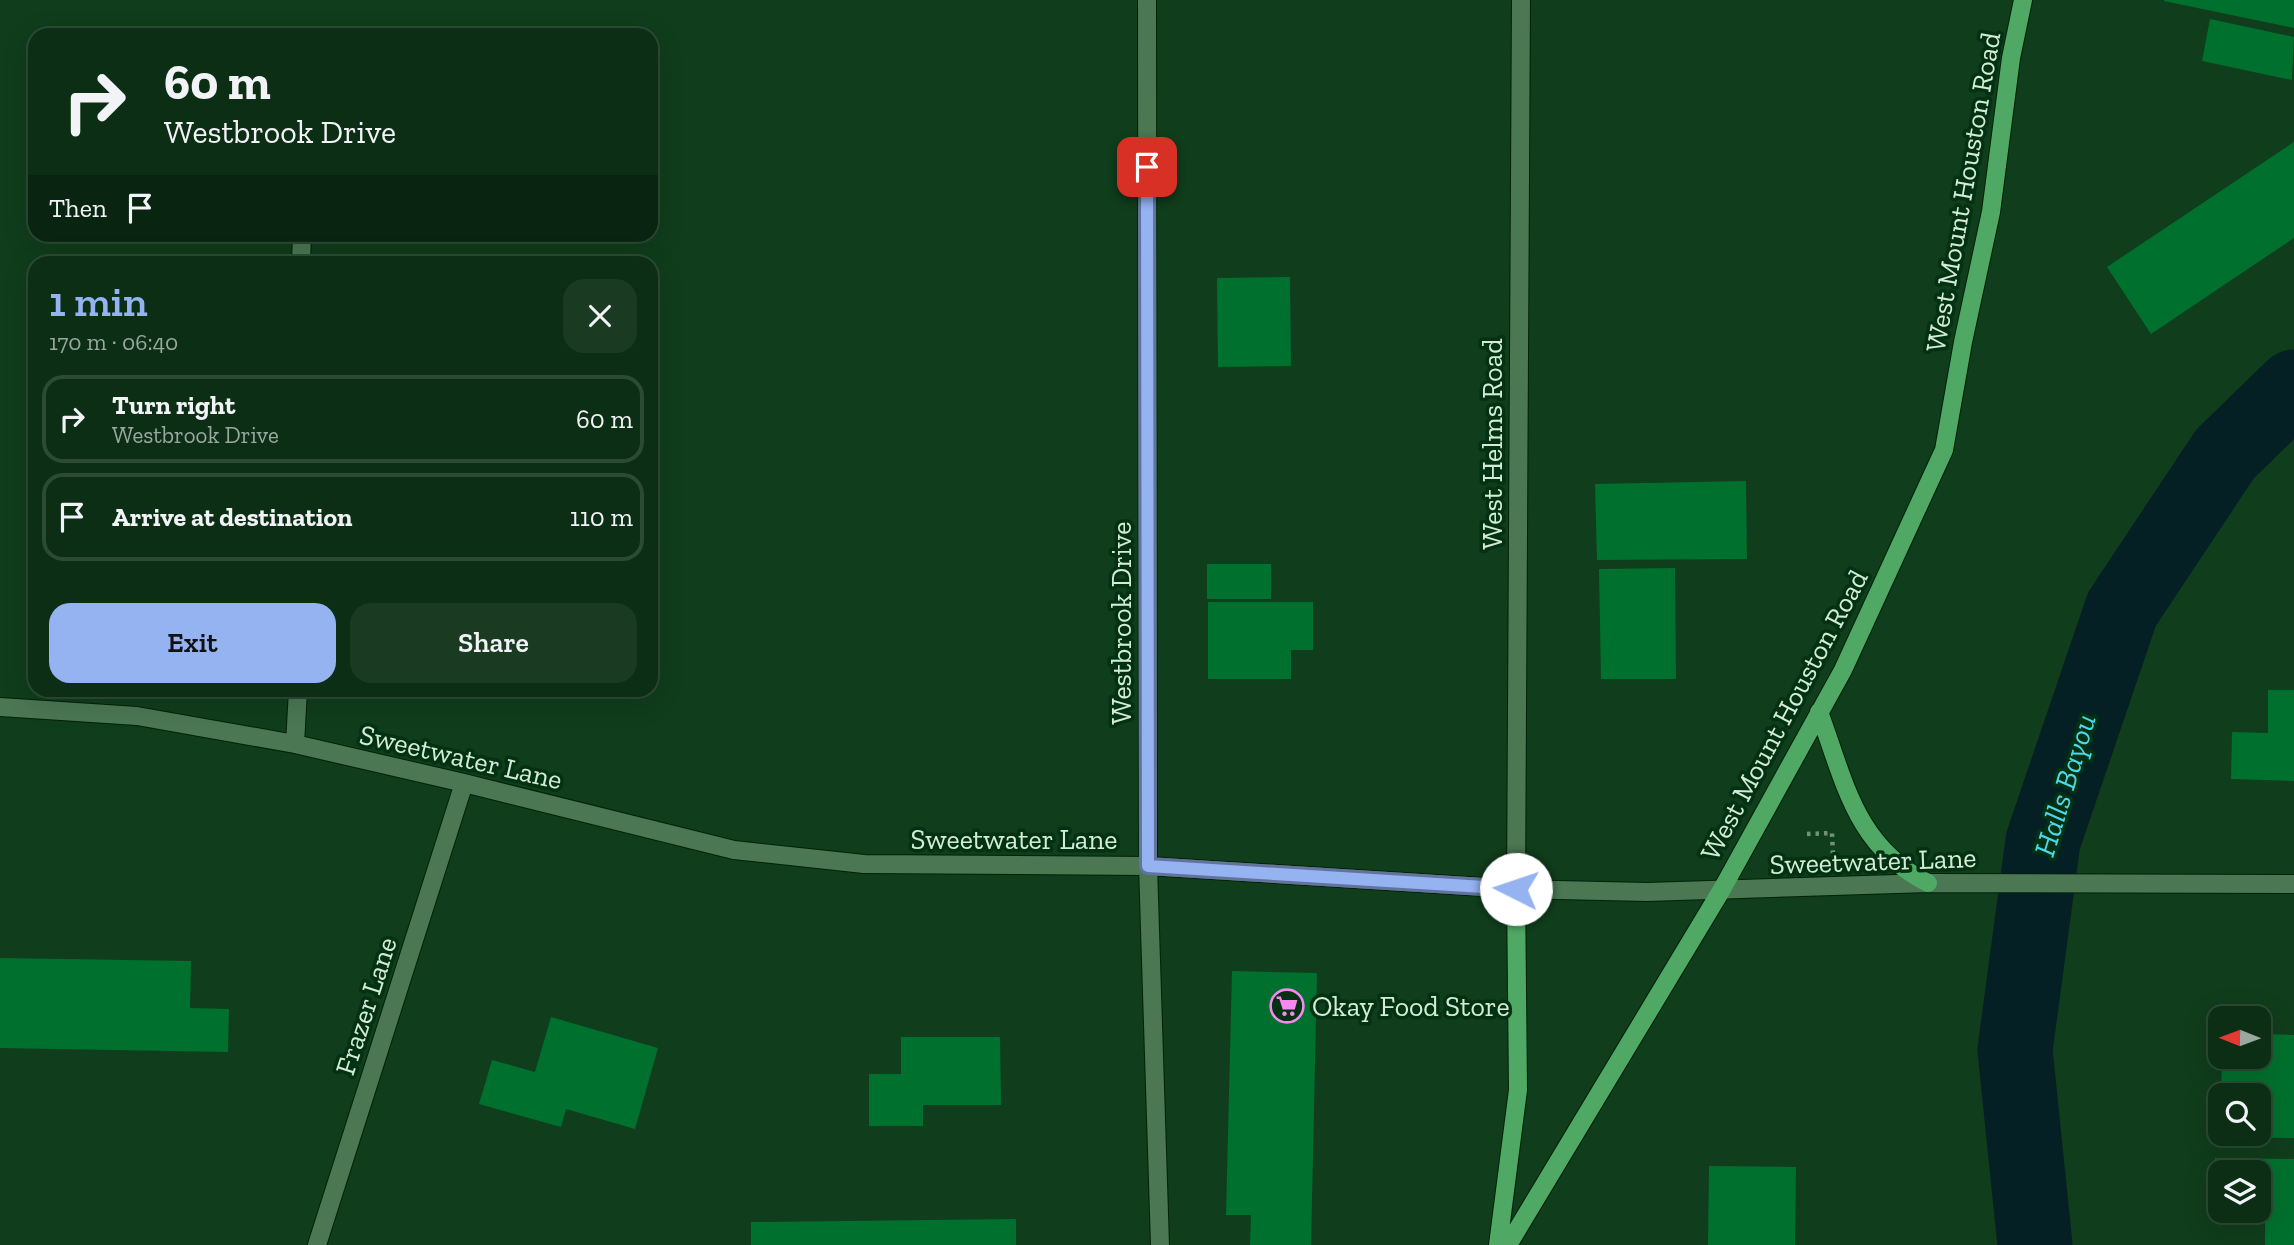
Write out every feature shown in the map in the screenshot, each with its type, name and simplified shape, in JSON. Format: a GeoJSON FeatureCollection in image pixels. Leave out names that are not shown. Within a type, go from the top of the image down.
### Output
{"type":"FeatureCollection","features":[{"type":"Feature","properties":{"kind":"main road","name":"West Mount Houston Road"},"geometry":{"type":"LineString","coordinates":[[1507,1245],[1721,891],[1843,670],[1944,450],[1991,212],[2011,58],[2024,0]]}},
{"type":"Feature","properties":{"kind":"main road"},"geometry":{"type":"LineString","coordinates":[[1819,712],[1858,817],[1876,844],[1907,873],[1928,883]]}},
{"type":"Feature","properties":{"kind":"main road"},"geometry":{"type":"LineString","coordinates":[[1498,1245],[1518,1090],[1516,889]]}},
{"type":"Feature","properties":{"kind":"street","name":"Westbrook Drive"},"geometry":{"type":"LineString","coordinates":[[1147,0],[1148,866],[1160,1245]]}},
{"type":"Feature","properties":{"kind":"street","name":"West Helms Road"},"geometry":{"type":"LineString","coordinates":[[1516,889],[1521,0]]}},
{"type":"Feature","properties":{"kind":"street"},"geometry":{"type":"LineString","coordinates":[[295,744],[298,697]]}},
{"type":"Feature","properties":{"kind":"street","name":"Sweetwater Lane"},"geometry":{"type":"LineString","coordinates":[[0,707],[137,716],[295,744],[734,850],[864,864],[1148,866],[1516,889],[1721,891],[1928,883],[2294,884]]}},
{"type":"Feature","properties":{"kind":"street","name":"Frazer Lane"},"geometry":{"type":"LineString","coordinates":[[317,1245],[464,783]]}},
{"type":"Feature","properties":{"kind":"path"},"geometry":{"type":"LineString","coordinates":[[1807,834],[1832,833],[1833,855]]}},
{"type":"Feature","properties":{"kind":"building"},"geometry":{"type":"Polygon","coordinates":[[[2294,0],[2294,28],[2164,1],[2294,0]]]}},
{"type":"Feature","properties":{"kind":"building"},"geometry":{"type":"Polygon","coordinates":[[[2210,19],[2294,37],[2292,80],[2202,61],[2210,19]]]}},
{"type":"Feature","properties":{"kind":"building"},"geometry":{"type":"Polygon","coordinates":[[[2294,142],[2294,238],[2151,334],[2107,267],[2294,142]]]}},
{"type":"Feature","properties":{"kind":"building"},"geometry":{"type":"Polygon","coordinates":[[[1290,277],[1291,366],[1218,367],[1217,278],[1290,277]]]}},
{"type":"Feature","properties":{"kind":"building"},"geometry":{"type":"Polygon","coordinates":[[[1746,481],[1747,559],[1597,560],[1595,484],[1746,481]]]}},
{"type":"Feature","properties":{"kind":"building"},"geometry":{"type":"Polygon","coordinates":[[[1207,564],[1271,564],[1271,599],[1207,599],[1207,564]]]}},
{"type":"Feature","properties":{"kind":"building"},"geometry":{"type":"Polygon","coordinates":[[[1675,568],[1676,679],[1601,679],[1599,569],[1675,568]]]}},
{"type":"Feature","properties":{"kind":"building"},"geometry":{"type":"Polygon","coordinates":[[[1208,602],[1313,602],[1313,650],[1291,650],[1291,679],[1208,679],[1208,602]]]}},
{"type":"Feature","properties":{"kind":"building"},"geometry":{"type":"Polygon","coordinates":[[[2268,690],[2294,690],[2294,781],[2231,779],[2232,732],[2268,733],[2268,690]]]}},
{"type":"Feature","properties":{"kind":"building"},"geometry":{"type":"Polygon","coordinates":[[[0,958],[191,961],[190,1008],[229,1009],[228,1052],[0,1048],[0,958]]]}},
{"type":"Feature","properties":{"kind":"building"},"geometry":{"type":"Polygon","coordinates":[[[1232,971],[1317,973],[1311,1245],[1250,1245],[1251,1215],[1226,1215],[1232,971]]]}},
{"type":"Feature","properties":{"kind":"building"},"geometry":{"type":"Polygon","coordinates":[[[551,1017],[658,1048],[635,1129],[566,1109],[561,1127],[479,1104],[492,1060],[535,1072],[551,1017]]]}},
{"type":"Feature","properties":{"kind":"building"},"geometry":{"type":"Polygon","coordinates":[[[2272,1034],[2294,1035],[2294,1138],[2271,1138],[2271,1083],[2221,1083],[2222,1069],[2272,1069],[2272,1034]]]}},
{"type":"Feature","properties":{"kind":"building"},"geometry":{"type":"Polygon","coordinates":[[[901,1037],[1000,1037],[1001,1105],[923,1105],[923,1126],[869,1126],[869,1074],[901,1074],[901,1037]]]}},
{"type":"Feature","properties":{"kind":"building"},"geometry":{"type":"Polygon","coordinates":[[[2215,1158],[2294,1159],[2294,1245],[2265,1245],[2265,1223],[2271,1223],[2271,1160],[2215,1158]]]}},
{"type":"Feature","properties":{"kind":"building"},"geometry":{"type":"Polygon","coordinates":[[[1709,1166],[1796,1167],[1795,1245],[1708,1245],[1709,1166]]]}},
{"type":"Feature","properties":{"kind":"building"},"geometry":{"type":"Polygon","coordinates":[[[1016,1219],[1016,1245],[751,1245],[751,1222],[1016,1219]]]}},
{"type":"Feature","properties":{"kind":"waterway","name":"Halls Bayou"},"geometry":{"type":"LineString","coordinates":[[2035,1245],[2015,1050],[2043,841],[2122,609],[2225,454],[2294,387]]}},
{"type":"Feature","properties":{"kind":"place","name":"Okay Food Store"},"geometry":{"type":"Point","coordinates":[1287,1006]}},
{"type":"Feature","properties":{"kind":"route"},"geometry":{"type":"LineString","coordinates":[[1147,167],[1148,866],[1516,889]]}}]}
